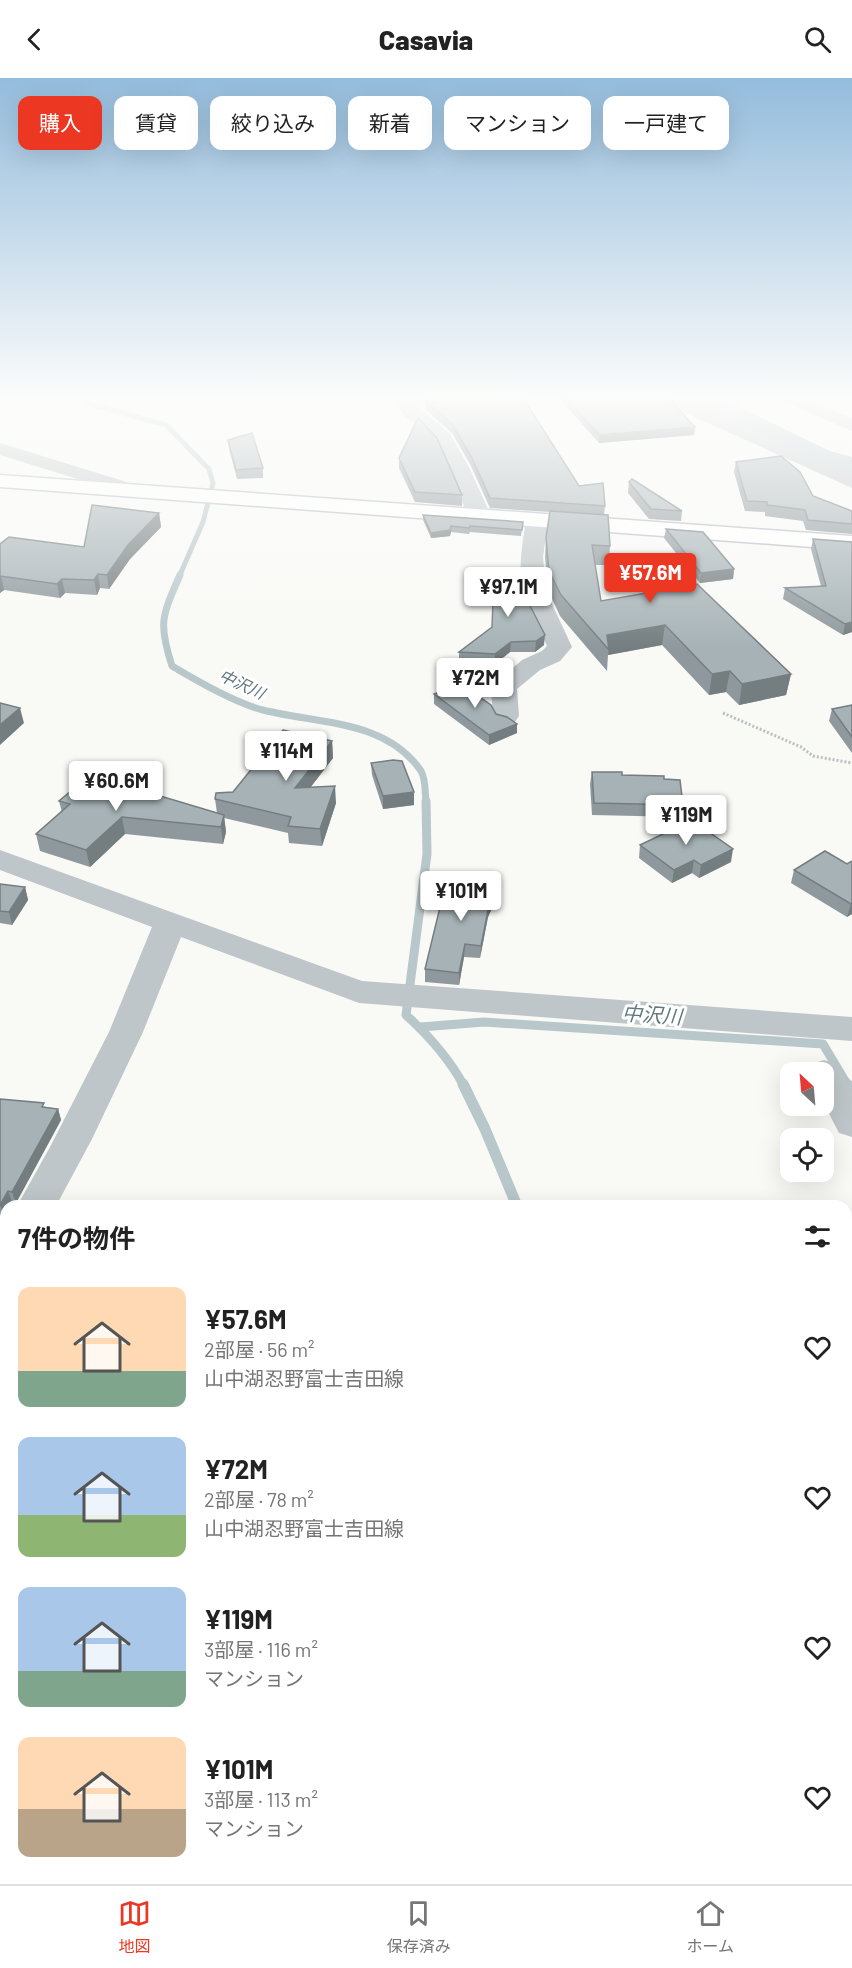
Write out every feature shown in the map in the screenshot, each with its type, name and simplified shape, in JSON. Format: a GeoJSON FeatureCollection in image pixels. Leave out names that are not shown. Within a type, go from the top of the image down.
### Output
{"type":"FeatureCollection","features":[{"type":"Feature","properties":{"kind":"main road"},"geometry":{"type":"LineString","coordinates":[[0,481],[481,518],[852,543]]}},
{"type":"Feature","properties":{"kind":"street"},"geometry":{"type":"LineString","coordinates":[[105,480],[147,493]]}},
{"type":"Feature","properties":{"kind":"street"},"geometry":{"type":"LineString","coordinates":[[465,480],[481,518]]}},
{"type":"Feature","properties":{"kind":"street"},"geometry":{"type":"LineString","coordinates":[[506,716],[504,687],[531,665],[551,656],[560,647],[555,632],[542,612],[530,575],[537,522]]}},
{"type":"Feature","properties":{"kind":"street"},"geometry":{"type":"LineString","coordinates":[[0,859],[359,992],[852,1029]]}},
{"type":"Feature","properties":{"kind":"street"},"geometry":{"type":"LineString","coordinates":[[40,1200],[57,1170],[126,1032],[160,954],[170,921]]}},
{"type":"Feature","properties":{"kind":"street"},"geometry":{"type":"LineString","coordinates":[[795,1023],[817,1062]]}},
{"type":"Feature","properties":{"kind":"street"},"geometry":{"type":"LineString","coordinates":[[834,1092],[852,1123]]}},
{"type":"Feature","properties":{"kind":"path"},"geometry":{"type":"LineString","coordinates":[[723,713],[801,747],[813,756],[852,763]]}},
{"type":"Feature","properties":{"kind":"building"},"geometry":{"type":"Polygon","coordinates":[[[409,480],[456,480],[462,495],[415,492],[409,480]]]}},
{"type":"Feature","properties":{"kind":"building"},"geometry":{"type":"Polygon","coordinates":[[[482,480],[575,480],[579,486],[603,483],[605,506],[490,498],[482,480]]]}},
{"type":"Feature","properties":{"kind":"building"},"geometry":{"type":"Polygon","coordinates":[[[634,480],[682,511],[651,509],[629,482],[634,480]]]}},
{"type":"Feature","properties":{"kind":"building"},"geometry":{"type":"Polygon","coordinates":[[[741,480],[804,480],[813,496],[852,511],[852,524],[808,520],[805,510],[767,505],[767,502],[747,501],[741,480]]]}},
{"type":"Feature","properties":{"kind":"building"},"geometry":{"type":"Polygon","coordinates":[[[92,505],[159,513],[128,545],[107,575],[98,574],[94,580],[62,579],[57,584],[0,576],[0,544],[9,537],[84,547],[92,505]]]}},
{"type":"Feature","properties":{"kind":"building"},"geometry":{"type":"Polygon","coordinates":[[[550,511],[608,515],[610,546],[592,545],[601,601],[697,584],[791,674],[742,684],[730,671],[712,674],[665,625],[607,635],[609,650],[561,595],[549,571],[546,538],[550,511]]]}},
{"type":"Feature","properties":{"kind":"building"},"geometry":{"type":"Polygon","coordinates":[[[423,515],[523,522],[522,530],[451,526],[450,530],[431,533],[423,515]]]}},
{"type":"Feature","properties":{"kind":"building"},"geometry":{"type":"Polygon","coordinates":[[[666,529],[703,532],[734,569],[701,573],[666,529]]]}},
{"type":"Feature","properties":{"kind":"building"},"geometry":{"type":"Polygon","coordinates":[[[813,539],[852,542],[852,622],[845,624],[785,588],[826,586],[813,539]]]}},
{"type":"Feature","properties":{"kind":"building"},"geometry":{"type":"Polygon","coordinates":[[[494,575],[520,575],[524,594],[545,635],[536,641],[511,642],[495,654],[459,652],[492,627],[494,575]]]}},
{"type":"Feature","properties":{"kind":"building"},"geometry":{"type":"Polygon","coordinates":[[[461,684],[491,705],[496,714],[507,717],[517,724],[489,735],[434,694],[461,684]]]}},
{"type":"Feature","properties":{"kind":"building"},"geometry":{"type":"Polygon","coordinates":[[[0,703],[20,708],[0,725],[0,703]]]}},
{"type":"Feature","properties":{"kind":"building"},"geometry":{"type":"Polygon","coordinates":[[[852,705],[852,737],[832,709],[852,705]]]}},
{"type":"Feature","properties":{"kind":"building"},"geometry":{"type":"Polygon","coordinates":[[[283,730],[332,741],[295,788],[335,786],[320,829],[288,826],[291,817],[215,799],[216,793],[233,792],[283,730]]]}},
{"type":"Feature","properties":{"kind":"building"},"geometry":{"type":"Polygon","coordinates":[[[402,761],[414,792],[383,796],[371,763],[402,761]]]}},
{"type":"Feature","properties":{"kind":"building"},"geometry":{"type":"Polygon","coordinates":[[[592,772],[622,772],[622,775],[664,776],[664,779],[680,780],[683,805],[594,803],[592,772]]]}},
{"type":"Feature","properties":{"kind":"building"},"geometry":{"type":"Polygon","coordinates":[[[90,775],[224,815],[221,827],[122,817],[86,850],[36,834],[70,804],[59,801],[90,775]]]}},
{"type":"Feature","properties":{"kind":"building"},"geometry":{"type":"Polygon","coordinates":[[[692,820],[733,849],[701,865],[694,860],[674,870],[640,845],[692,820]]]}},
{"type":"Feature","properties":{"kind":"building"},"geometry":{"type":"Polygon","coordinates":[[[825,851],[847,864],[852,861],[852,904],[794,870],[825,851]]]}},
{"type":"Feature","properties":{"kind":"building"},"geometry":{"type":"Polygon","coordinates":[[[466,872],[500,878],[489,905],[481,946],[465,944],[459,973],[425,969],[441,903],[450,904],[466,872]]]}},
{"type":"Feature","properties":{"kind":"building"},"geometry":{"type":"Polygon","coordinates":[[[0,884],[25,887],[9,912],[0,911],[0,884]]]}},
{"type":"Feature","properties":{"kind":"building"},"geometry":{"type":"Polygon","coordinates":[[[0,1099],[44,1103],[42,1107],[58,1109],[12,1192],[8,1191],[3,1200],[0,1200],[0,1099]]]}},
{"type":"Feature","properties":{"kind":"waterway","name":"中沢川"},"geometry":{"type":"LineString","coordinates":[[179,577],[203,522],[212,480]]}},
{"type":"Feature","properties":{"kind":"waterway","name":"中沢川"},"geometry":{"type":"LineString","coordinates":[[180,575],[169,600],[164,620],[165,639],[172,666],[216,691],[252,707],[349,726],[389,742],[406,754],[423,774],[426,803]]}},
{"type":"Feature","properties":{"kind":"waterway","name":"中沢川"},"geometry":{"type":"LineString","coordinates":[[426,801],[427,854],[406,1015],[438,1048],[464,1086]]}},
{"type":"Feature","properties":{"kind":"waterway","name":"中沢川"},"geometry":{"type":"LineString","coordinates":[[421,1027],[484,1022],[823,1044],[848,1086]]}},
{"type":"Feature","properties":{"kind":"waterway","name":"中沢川"},"geometry":{"type":"LineString","coordinates":[[847,1084],[852,1093]]}},
{"type":"Feature","properties":{"kind":"waterway","name":"中沢川"},"geometry":{"type":"LineString","coordinates":[[464,1086],[515,1200]]}}]}
